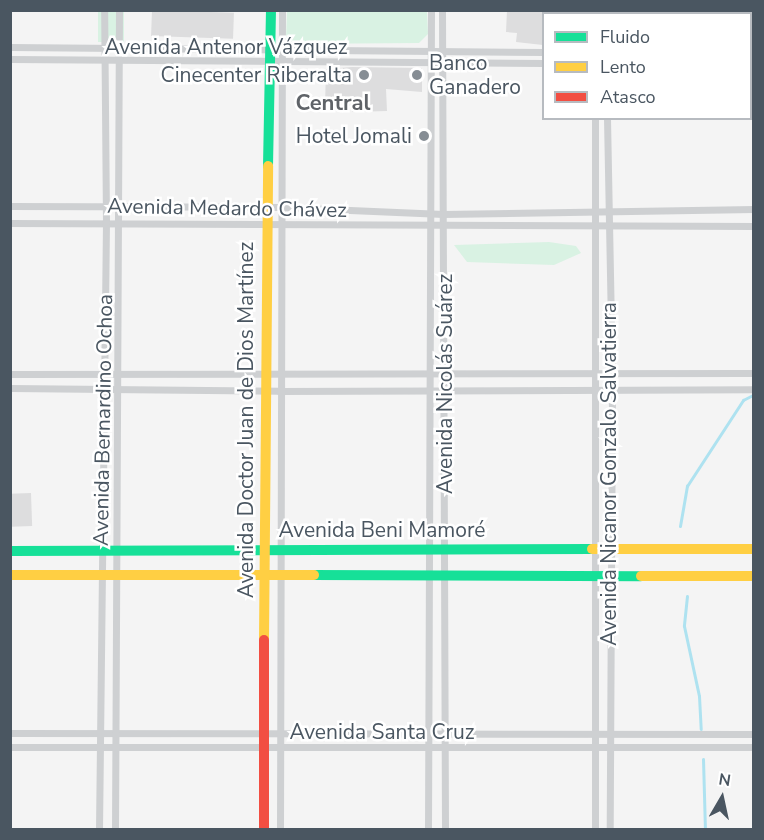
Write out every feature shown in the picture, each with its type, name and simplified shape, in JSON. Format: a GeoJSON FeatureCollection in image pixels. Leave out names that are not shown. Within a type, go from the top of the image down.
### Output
{"type":"FeatureCollection","features":[{"type":"Feature","properties":{"kind":"street","name":"Avenida Bernardino Ochoa"},"geometry":{"type":"LineString","coordinates":[[99,830],[106,222],[104,10]]}},
{"type":"Feature","properties":{"kind":"street","name":"Avenida Bernardino Ochoa"},"geometry":{"type":"LineString","coordinates":[[115,830],[119,10]]}},
{"type":"Feature","properties":{"kind":"street","name":"Avenida Doctor Juan de Dios Martínez"},"geometry":{"type":"LineString","coordinates":[[271,10],[277,47],[282,60],[278,574],[280,830]]}},
{"type":"Feature","properties":{"kind":"street","name":"Avenida Doctor Juan de Dios Martínez"},"geometry":{"type":"LineString","coordinates":[[264,830],[266,224],[271,60],[277,47],[282,10]]}},
{"type":"Feature","properties":{"kind":"street","name":"Avenida Nicolás Suárez"},"geometry":{"type":"LineString","coordinates":[[428,830],[431,10]]}},
{"type":"Feature","properties":{"kind":"street","name":"Avenida Nicolás Suárez"},"geometry":{"type":"LineString","coordinates":[[442,10],[446,549],[445,830]]}},
{"type":"Feature","properties":{"kind":"street","name":"Avenida Antenor Vázquez"},"geometry":{"type":"LineString","coordinates":[[10,47],[277,47],[542,52]]}},
{"type":"Feature","properties":{"kind":"street","name":"Avenida Antenor Vázquez"},"geometry":{"type":"LineString","coordinates":[[10,59],[441,59],[542,63]]}},
{"type":"Feature","properties":{"kind":"street","name":"Avenida Nicanor Gonzalo Salvatierra"},"geometry":{"type":"LineString","coordinates":[[595,120],[596,830]]}},
{"type":"Feature","properties":{"kind":"street","name":"Avenida Nicanor Gonzalo Salvatierra"},"geometry":{"type":"LineString","coordinates":[[607,120],[606,224],[612,389],[609,549],[610,830]]}},
{"type":"Feature","properties":{"kind":"street","name":"Avenida Medardo Chávez"},"geometry":{"type":"LineString","coordinates":[[10,206],[280,207],[443,214],[753,209]]}},
{"type":"Feature","properties":{"kind":"street","name":"Avenida Medardo Chávez"},"geometry":{"type":"LineString","coordinates":[[10,223],[119,222],[429,227],[606,224],[753,226]]}},
{"type":"Feature","properties":{"kind":"street"},"geometry":{"type":"LineString","coordinates":[[10,374],[279,376],[430,372],[753,373]]}},
{"type":"Feature","properties":{"kind":"street"},"geometry":{"type":"LineString","coordinates":[[10,388],[279,392],[429,388],[753,389]]}},
{"type":"Feature","properties":{"kind":"street","name":"Avenida Beni Mamoré"},"geometry":{"type":"LineString","coordinates":[[10,551],[102,548],[753,549]]}},
{"type":"Feature","properties":{"kind":"street","name":"Avenida Beni Mamoré"},"geometry":{"type":"LineString","coordinates":[[10,575],[753,576]]}},
{"type":"Feature","properties":{"kind":"street","name":"Avenida Santa Cruz"},"geometry":{"type":"LineString","coordinates":[[10,732],[753,734]]}},
{"type":"Feature","properties":{"kind":"street","name":"Avenida Santa Cruz"},"geometry":{"type":"LineString","coordinates":[[10,747],[429,749],[753,747]]}},
{"type":"Feature","properties":{"kind":"green space"},"geometry":{"type":"Polygon","coordinates":[[[98,11],[124,11],[124,42],[98,42],[98,11]]]}},
{"type":"Feature","properties":{"kind":"green space"},"geometry":{"type":"Polygon","coordinates":[[[287,11],[427,11],[428,34],[419,43],[292,44],[286,39],[287,11]]]}},
{"type":"Feature","properties":{"kind":"green space"},"geometry":{"type":"Polygon","coordinates":[[[549,242],[576,246],[581,253],[554,265],[467,262],[454,245],[549,242]]]}},
{"type":"Feature","properties":{"kind":"building"},"geometry":{"type":"Polygon","coordinates":[[[152,10],[234,13],[233,39],[151,36],[152,10]]]}},
{"type":"Feature","properties":{"kind":"building"},"geometry":{"type":"Polygon","coordinates":[[[507,10],[543,10],[542,45],[516,42],[517,33],[506,32],[507,10]]]}},
{"type":"Feature","properties":{"kind":"building"},"geometry":{"type":"Polygon","coordinates":[[[422,68],[422,92],[386,89],[387,111],[352,112],[352,106],[325,106],[326,69],[422,68]]]}},
{"type":"Feature","properties":{"kind":"building"},"geometry":{"type":"Polygon","coordinates":[[[31,493],[32,526],[11,527],[10,494],[31,493]]]}},
{"type":"Feature","properties":{"kind":"waterway"},"geometry":{"type":"LineString","coordinates":[[680,526],[687,486],[743,400],[753,395]]}},
{"type":"Feature","properties":{"kind":"waterway"},"geometry":{"type":"LineString","coordinates":[[687,596],[684,626],[699,696],[701,729]]}},
{"type":"Feature","properties":{"kind":"waterway"},"geometry":{"type":"LineString","coordinates":[[703,759],[705,830]]}},
{"type":"Feature","properties":{"kind":"traffic: fast"},"geometry":{"type":"LineString","coordinates":[[268,166],[271,10]]}},
{"type":"Feature","properties":{"kind":"traffic: fast"},"geometry":{"type":"LineString","coordinates":[[10,551],[592,549]]}},
{"type":"Feature","properties":{"kind":"traffic: fast"},"geometry":{"type":"LineString","coordinates":[[314,575],[641,576]]}},
{"type":"Feature","properties":{"kind":"traffic: slow"},"geometry":{"type":"LineString","coordinates":[[264,640],[268,166]]}},
{"type":"Feature","properties":{"kind":"traffic: slow"},"geometry":{"type":"LineString","coordinates":[[592,549],[754,549]]}},
{"type":"Feature","properties":{"kind":"traffic: slow"},"geometry":{"type":"LineString","coordinates":[[10,575],[314,575]]}},
{"type":"Feature","properties":{"kind":"traffic: slow"},"geometry":{"type":"LineString","coordinates":[[641,576],[754,576]]}},
{"type":"Feature","properties":{"kind":"traffic: jam"},"geometry":{"type":"LineString","coordinates":[[264,640],[264,830]]}},
{"type":"Feature","properties":{"kind":"place","name":"Cinecenter Riberalta"},"geometry":{"type":"Point","coordinates":[364,75]}},
{"type":"Feature","properties":{"kind":"place","name":"Banco Ganadero"},"geometry":{"type":"Point","coordinates":[417,75]}},
{"type":"Feature","properties":{"kind":"place","name":"Hotel Jomali"},"geometry":{"type":"Point","coordinates":[424,136]}},
{"type":"Feature","properties":{"kind":"district","name":"Central"},"geometry":{"type":"Point","coordinates":[333,104]}}]}
